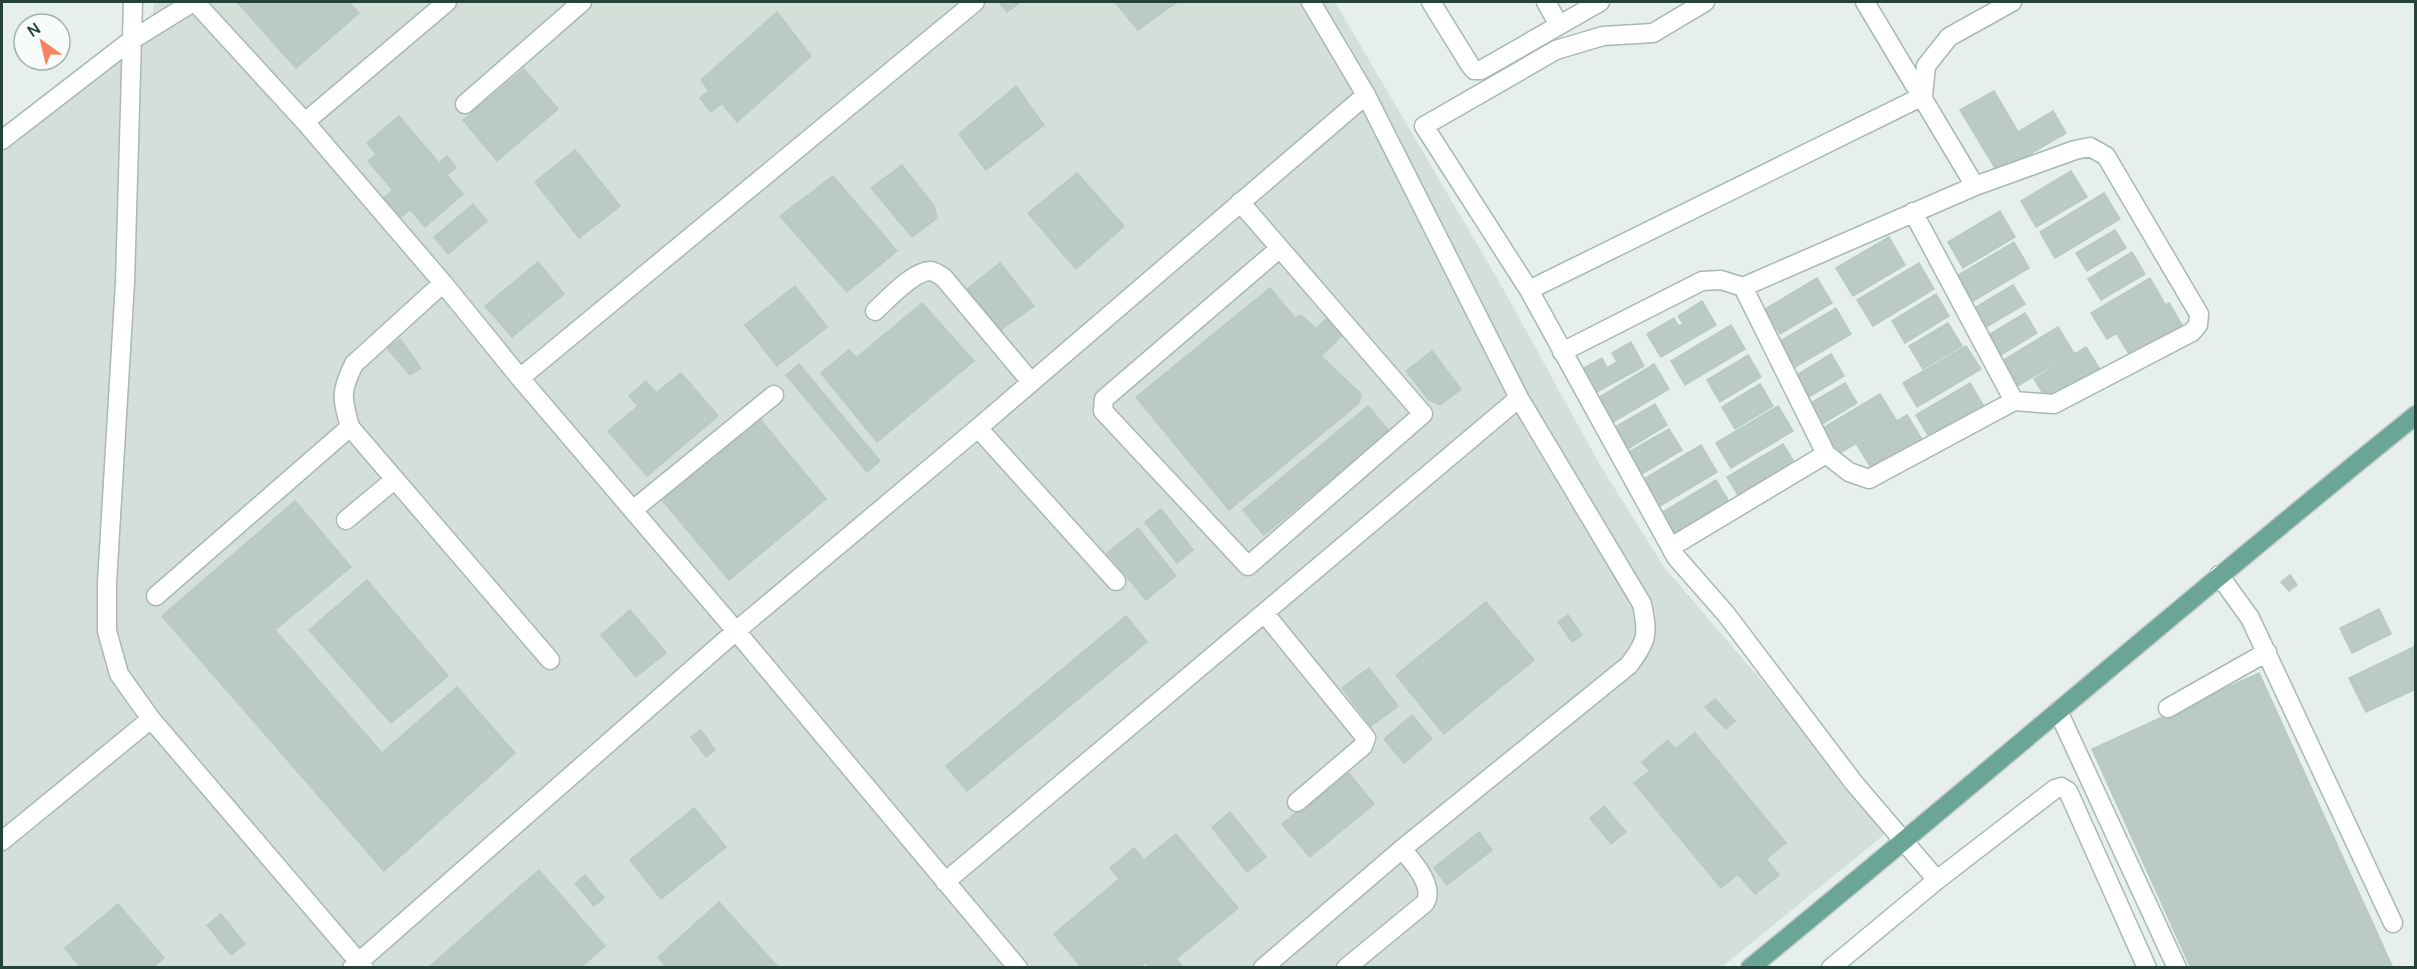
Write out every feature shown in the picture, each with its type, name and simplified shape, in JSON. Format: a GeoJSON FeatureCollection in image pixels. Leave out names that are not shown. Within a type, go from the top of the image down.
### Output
{"type":"FeatureCollection","features":[{"type":"Feature","properties":{"kind":"main road"},"geometry":{"type":"LineString","coordinates":[[1750,968],[1905,842],[2219,574],[2415,415]]}},
{"type":"Feature","properties":{"kind":"street"},"geometry":{"type":"LineString","coordinates":[[133,2],[124,282],[107,583],[107,631],[119,674],[152,719],[358,966],[736,631],[978,428],[1366,95]]}},
{"type":"Feature","properties":{"kind":"street"},"geometry":{"type":"LineString","coordinates":[[2,140],[130,41],[194,2],[305,122],[443,283],[520,378],[736,631],[1018,968]]}},
{"type":"Feature","properties":{"kind":"street"},"geometry":{"type":"LineString","coordinates":[[305,122],[447,2]]}},
{"type":"Feature","properties":{"kind":"street"},"geometry":{"type":"LineString","coordinates":[[465,104],[582,2]]}},
{"type":"Feature","properties":{"kind":"street"},"geometry":{"type":"LineString","coordinates":[[520,378],[975,2]]}},
{"type":"Feature","properties":{"kind":"street"},"geometry":{"type":"LineString","coordinates":[[1263,968],[1402,849],[1629,665],[1644,646],[1647,626],[1642,604],[1519,398],[1366,95],[1311,2]]}},
{"type":"Feature","properties":{"kind":"street"},"geometry":{"type":"LineString","coordinates":[[1431,2],[1474,70],[1481,70],[1600,2]]}},
{"type":"Feature","properties":{"kind":"street"},"geometry":{"type":"LineString","coordinates":[[1546,2],[1560,25]]}},
{"type":"Feature","properties":{"kind":"street"},"geometry":{"type":"LineString","coordinates":[[1705,2],[1653,33],[1603,36],[1556,50],[1424,126],[1529,290],[1676,557],[1726,614],[1854,783],[1937,880]]}},
{"type":"Feature","properties":{"kind":"street"},"geometry":{"type":"LineString","coordinates":[[1865,2],[1975,186]]}},
{"type":"Feature","properties":{"kind":"street"},"geometry":{"type":"LineString","coordinates":[[1923,96],[1926,66],[1949,37],[2012,2]]}},
{"type":"Feature","properties":{"kind":"street"},"geometry":{"type":"LineString","coordinates":[[1529,290],[1923,96]]}},
{"type":"Feature","properties":{"kind":"street"},"geometry":{"type":"LineString","coordinates":[[1562,352],[1702,281],[1721,280],[1743,287],[1975,186],[2075,150],[2090,147],[2106,156],[2199,314],[2198,325],[2192,332],[2054,404],[2014,401],[1869,479],[1849,472],[1826,454],[1743,287]]}},
{"type":"Feature","properties":{"kind":"street"},"geometry":{"type":"LineString","coordinates":[[1240,202],[1280,248],[1423,414],[1248,566],[1103,411],[1104,399],[1280,248]]}},
{"type":"Feature","properties":{"kind":"street"},"geometry":{"type":"LineString","coordinates":[[1913,212],[2014,401]]}},
{"type":"Feature","properties":{"kind":"street"},"geometry":{"type":"LineString","coordinates":[[875,311],[912,279],[921,273],[933,271],[944,278],[1031,382]]}},
{"type":"Feature","properties":{"kind":"street"},"geometry":{"type":"LineString","coordinates":[[443,283],[354,364],[346,380],[342,398],[350,427],[550,660]]}},
{"type":"Feature","properties":{"kind":"street"},"geometry":{"type":"LineString","coordinates":[[633,510],[774,395]]}},
{"type":"Feature","properties":{"kind":"street"},"geometry":{"type":"LineString","coordinates":[[945,882],[1519,398]]}},
{"type":"Feature","properties":{"kind":"street"},"geometry":{"type":"LineString","coordinates":[[156,596],[350,427]]}},
{"type":"Feature","properties":{"kind":"street"},"geometry":{"type":"LineString","coordinates":[[978,428],[1116,581]]}},
{"type":"Feature","properties":{"kind":"street"},"geometry":{"type":"LineString","coordinates":[[1671,547],[1826,454]]}},
{"type":"Feature","properties":{"kind":"street"},"geometry":{"type":"LineString","coordinates":[[346,520],[394,480]]}},
{"type":"Feature","properties":{"kind":"street"},"geometry":{"type":"LineString","coordinates":[[2219,574],[2250,618],[2267,652],[2393,923]]}},
{"type":"Feature","properties":{"kind":"street"},"geometry":{"type":"LineString","coordinates":[[1265,614],[1366,738],[1363,746],[1297,802]]}},
{"type":"Feature","properties":{"kind":"street"},"geometry":{"type":"LineString","coordinates":[[2168,708],[2267,652]]}},
{"type":"Feature","properties":{"kind":"street"},"geometry":{"type":"LineString","coordinates":[[2058,711],[2176,968]]}},
{"type":"Feature","properties":{"kind":"street"},"geometry":{"type":"LineString","coordinates":[[2,841],[152,719]]}},
{"type":"Feature","properties":{"kind":"street"},"geometry":{"type":"LineString","coordinates":[[1831,968],[1937,880],[2055,789],[2061,787],[2068,791],[2147,968]]}},
{"type":"Feature","properties":{"kind":"street"},"geometry":{"type":"LineString","coordinates":[[1346,968],[1425,903],[1428,898],[1422,878],[1402,849]]}},
{"type":"Feature","properties":{"kind":"shaded area"},"geometry":{"type":"Polygon","coordinates":[[[154,2],[1335,2],[1501,285],[1600,465],[1664,567],[1890,830],[1722,967],[2,967],[2,129],[152,19],[154,2]]]}},
{"type":"Feature","properties":{"kind":"building"},"geometry":{"type":"Polygon","coordinates":[[[237,2],[348,2],[359,13],[296,68],[237,2]]]}},
{"type":"Feature","properties":{"kind":"building"},"geometry":{"type":"Polygon","coordinates":[[[999,2],[1018,2],[1019,3],[1007,12],[999,2]]]}},
{"type":"Feature","properties":{"kind":"building"},"geometry":{"type":"Polygon","coordinates":[[[1115,2],[1177,2],[1138,30],[1115,2]]]}},
{"type":"Feature","properties":{"kind":"building"},"geometry":{"type":"Polygon","coordinates":[[[777,12],[811,56],[737,122],[722,103],[711,112],[700,98],[709,91],[701,80],[777,12]]]}},
{"type":"Feature","properties":{"kind":"building"},"geometry":{"type":"Polygon","coordinates":[[[524,69],[558,109],[497,161],[463,120],[524,69]]]}},
{"type":"Feature","properties":{"kind":"building"},"geometry":{"type":"Polygon","coordinates":[[[1016,86],[1044,125],[986,170],[959,134],[1016,86]]]}},
{"type":"Feature","properties":{"kind":"building"},"geometry":{"type":"Polygon","coordinates":[[[1994,91],[2018,132],[2053,111],[2066,133],[1998,173],[1960,110],[1994,91]]]}},
{"type":"Feature","properties":{"kind":"building"},"geometry":{"type":"Polygon","coordinates":[[[399,116],[439,163],[447,156],[456,167],[447,175],[463,194],[425,227],[410,209],[399,219],[382,199],[393,190],[368,161],[376,154],[367,143],[399,116]]]}},
{"type":"Feature","properties":{"kind":"building"},"geometry":{"type":"Polygon","coordinates":[[[575,150],[620,206],[579,238],[535,182],[575,150]]]}},
{"type":"Feature","properties":{"kind":"building"},"geometry":{"type":"Polygon","coordinates":[[[902,165],[934,206],[937,218],[912,237],[871,188],[902,165]]]}},
{"type":"Feature","properties":{"kind":"building"},"geometry":{"type":"Polygon","coordinates":[[[2071,171],[2087,197],[2036,227],[2021,201],[2071,171]]]}},
{"type":"Feature","properties":{"kind":"building"},"geometry":{"type":"Polygon","coordinates":[[[1077,173],[1124,226],[1076,269],[1028,213],[1077,173]]]}},
{"type":"Feature","properties":{"kind":"building"},"geometry":{"type":"Polygon","coordinates":[[[833,176],[897,251],[847,292],[780,216],[833,176]]]}},
{"type":"Feature","properties":{"kind":"building"},"geometry":{"type":"Polygon","coordinates":[[[2104,193],[2120,219],[2055,258],[2040,232],[2104,193]]]}},
{"type":"Feature","properties":{"kind":"building"},"geometry":{"type":"Polygon","coordinates":[[[473,204],[487,221],[448,254],[434,237],[473,204]]]}},
{"type":"Feature","properties":{"kind":"building"},"geometry":{"type":"Polygon","coordinates":[[[2000,211],[2015,237],[1963,268],[1948,242],[2000,211]]]}},
{"type":"Feature","properties":{"kind":"building"},"geometry":{"type":"Polygon","coordinates":[[[2115,230],[2126,248],[2087,271],[2076,253],[2115,230]]]}},
{"type":"Feature","properties":{"kind":"building"},"geometry":{"type":"Polygon","coordinates":[[[1889,237],[1905,265],[1853,296],[1836,268],[1889,237]]]}},
{"type":"Feature","properties":{"kind":"building"},"geometry":{"type":"Polygon","coordinates":[[[2014,242],[2029,268],[1965,306],[1950,280],[2014,242]]]}},
{"type":"Feature","properties":{"kind":"building"},"geometry":{"type":"Polygon","coordinates":[[[2132,252],[2145,274],[2101,300],[2088,279],[2132,252]]]}},
{"type":"Feature","properties":{"kind":"building"},"geometry":{"type":"Polygon","coordinates":[[[538,262],[564,294],[512,337],[485,306],[538,262]]]}},
{"type":"Feature","properties":{"kind":"building"},"geometry":{"type":"Polygon","coordinates":[[[1000,263],[1034,306],[1001,330],[967,289],[1000,263]]]}},
{"type":"Feature","properties":{"kind":"building"},"geometry":{"type":"Polygon","coordinates":[[[1919,263],[1934,289],[1873,326],[1857,300],[1919,263]]]}},
{"type":"Feature","properties":{"kind":"building"},"geometry":{"type":"Polygon","coordinates":[[[1817,278],[1832,303],[1780,334],[1765,309],[1817,278]]]}},
{"type":"Feature","properties":{"kind":"building"},"geometry":{"type":"Polygon","coordinates":[[[2150,278],[2165,304],[2107,339],[2091,313],[2150,278]]]}},
{"type":"Feature","properties":{"kind":"building"},"geometry":{"type":"Polygon","coordinates":[[[2013,285],[2025,304],[1983,329],[1971,310],[2013,285]]]}},
{"type":"Feature","properties":{"kind":"building"},"geometry":{"type":"Polygon","coordinates":[[[795,286],[827,327],[777,366],[745,325],[795,286]]]}},
{"type":"Feature","properties":{"kind":"building"},"geometry":{"type":"Polygon","coordinates":[[[1270,288],[1295,318],[1301,315],[1316,329],[1326,319],[1342,335],[1321,356],[1361,394],[1359,403],[1229,510],[1136,397],[1270,288]]]}},
{"type":"Feature","properties":{"kind":"building"},"geometry":{"type":"Polygon","coordinates":[[[1936,294],[1949,316],[1905,343],[1892,321],[1936,294]]]}},
{"type":"Feature","properties":{"kind":"building"},"geometry":{"type":"Polygon","coordinates":[[[1702,301],[1716,325],[1661,357],[1647,334],[1674,318],[1678,326],[1683,324],[1678,316],[1702,301]]]}},
{"type":"Feature","properties":{"kind":"building"},"geometry":{"type":"Polygon","coordinates":[[[922,303],[974,361],[877,442],[821,373],[849,350],[856,358],[922,303]]]}},
{"type":"Feature","properties":{"kind":"building"},"geometry":{"type":"Polygon","coordinates":[[[2169,303],[2185,330],[2133,361],[2117,334],[2169,303]]]}},
{"type":"Feature","properties":{"kind":"building"},"geometry":{"type":"Polygon","coordinates":[[[1836,308],[1851,334],[1792,369],[1777,343],[1836,308]]]}},
{"type":"Feature","properties":{"kind":"building"},"geometry":{"type":"Polygon","coordinates":[[[2025,313],[2037,333],[1999,356],[1987,336],[2025,313]]]}},
{"type":"Feature","properties":{"kind":"building"},"geometry":{"type":"Polygon","coordinates":[[[1948,323],[1962,346],[1923,369],[1909,346],[1948,323]]]}},
{"type":"Feature","properties":{"kind":"building"},"geometry":{"type":"Polygon","coordinates":[[[1731,325],[1745,349],[1685,385],[1671,361],[1731,325]]]}},
{"type":"Feature","properties":{"kind":"building"},"geometry":{"type":"Polygon","coordinates":[[[2058,327],[2074,353],[2012,389],[1997,364],[2058,327]]]}},
{"type":"Feature","properties":{"kind":"building"},"geometry":{"type":"Polygon","coordinates":[[[400,339],[421,368],[410,375],[387,348],[400,339]]]}},
{"type":"Feature","properties":{"kind":"building"},"geometry":{"type":"Polygon","coordinates":[[[1631,342],[1644,366],[1588,397],[1575,373],[1602,358],[1607,368],[1617,362],[1612,353],[1631,342]]]}},
{"type":"Feature","properties":{"kind":"building"},"geometry":{"type":"Polygon","coordinates":[[[1966,346],[1981,369],[1917,407],[1903,383],[1966,346]]]}},
{"type":"Feature","properties":{"kind":"building"},"geometry":{"type":"Polygon","coordinates":[[[2086,347],[2101,371],[2049,403],[2034,379],[2086,347]]]}},
{"type":"Feature","properties":{"kind":"building"},"geometry":{"type":"Polygon","coordinates":[[[1432,351],[1461,389],[1440,405],[1429,400],[1406,371],[1432,351]]]}},
{"type":"Feature","properties":{"kind":"building"},"geometry":{"type":"Polygon","coordinates":[[[1831,354],[1844,376],[1802,401],[1790,379],[1831,354]]]}},
{"type":"Feature","properties":{"kind":"building"},"geometry":{"type":"Polygon","coordinates":[[[1748,355],[1761,377],[1720,402],[1707,380],[1748,355]]]}},
{"type":"Feature","properties":{"kind":"building"},"geometry":{"type":"Polygon","coordinates":[[[799,364],[880,461],[867,472],[786,375],[799,364]]]}},
{"type":"Feature","properties":{"kind":"building"},"geometry":{"type":"Polygon","coordinates":[[[1654,364],[1669,389],[1608,425],[1593,401],[1654,364]]]}},
{"type":"Feature","properties":{"kind":"building"},"geometry":{"type":"Polygon","coordinates":[[[681,373],[718,416],[647,476],[608,431],[638,406],[629,396],[646,381],[656,393],[681,373]]]}},
{"type":"Feature","properties":{"kind":"building"},"geometry":{"type":"Polygon","coordinates":[[[1845,383],[1857,403],[1817,427],[1804,407],[1845,383]]]}},
{"type":"Feature","properties":{"kind":"building"},"geometry":{"type":"Polygon","coordinates":[[[1970,383],[1986,410],[1932,442],[1916,415],[1970,383]]]}},
{"type":"Feature","properties":{"kind":"building"},"geometry":{"type":"Polygon","coordinates":[[[1760,384],[1773,406],[1735,429],[1722,407],[1760,384]]]}},
{"type":"Feature","properties":{"kind":"building"},"geometry":{"type":"Polygon","coordinates":[[[1880,394],[1896,420],[1833,457],[1818,431],[1880,394]]]}},
{"type":"Feature","properties":{"kind":"building"},"geometry":{"type":"Polygon","coordinates":[[[1655,404],[1667,425],[1623,452],[1610,430],[1655,404]]]}},
{"type":"Feature","properties":{"kind":"building"},"geometry":{"type":"Polygon","coordinates":[[[1368,406],[1389,431],[1264,535],[1243,510],[1368,406]]]}},
{"type":"Feature","properties":{"kind":"building"},"geometry":{"type":"Polygon","coordinates":[[[1778,406],[1793,431],[1731,468],[1716,443],[1778,406]]]}},
{"type":"Feature","properties":{"kind":"building"},"geometry":{"type":"Polygon","coordinates":[[[1907,415],[1923,441],[1873,471],[1857,445],[1907,415]]]}},
{"type":"Feature","properties":{"kind":"building"},"geometry":{"type":"Polygon","coordinates":[[[760,419],[826,499],[729,580],[662,500],[760,419]]]}},
{"type":"Feature","properties":{"kind":"building"},"geometry":{"type":"Polygon","coordinates":[[[1669,429],[1682,450],[1640,475],[1627,453],[1669,429]]]}},
{"type":"Feature","properties":{"kind":"building"},"geometry":{"type":"Polygon","coordinates":[[[1783,444],[1797,467],[1741,500],[1727,477],[1783,444]]]}},
{"type":"Feature","properties":{"kind":"building"},"geometry":{"type":"Polygon","coordinates":[[[1701,445],[1717,472],[1655,509],[1639,482],[1701,445]]]}},
{"type":"Feature","properties":{"kind":"building"},"geometry":{"type":"Polygon","coordinates":[[[1716,480],[1731,505],[1676,538],[1661,513],[1716,480]]]}},
{"type":"Feature","properties":{"kind":"building"},"geometry":{"type":"Polygon","coordinates":[[[295,501],[351,567],[275,630],[382,753],[457,687],[515,753],[384,871],[162,616],[295,501]]]}},
{"type":"Feature","properties":{"kind":"building"},"geometry":{"type":"Polygon","coordinates":[[[1161,509],[1193,550],[1177,563],[1145,522],[1161,509]]]}},
{"type":"Feature","properties":{"kind":"building"},"geometry":{"type":"Polygon","coordinates":[[[1138,528],[1176,576],[1146,600],[1107,553],[1138,528]]]}},
{"type":"Feature","properties":{"kind":"building"},"geometry":{"type":"Polygon","coordinates":[[[2290,575],[2297,585],[2289,591],[2281,582],[2290,575]]]}},
{"type":"Feature","properties":{"kind":"building"},"geometry":{"type":"Polygon","coordinates":[[[367,580],[448,676],[391,723],[309,630],[367,580]]]}},
{"type":"Feature","properties":{"kind":"building"},"geometry":{"type":"Polygon","coordinates":[[[1486,602],[1534,660],[1444,734],[1396,675],[1486,602]]]}},
{"type":"Feature","properties":{"kind":"building"},"geometry":{"type":"Polygon","coordinates":[[[2379,609],[2391,634],[2352,653],[2340,628],[2379,609]]]}},
{"type":"Feature","properties":{"kind":"building"},"geometry":{"type":"Polygon","coordinates":[[[630,610],[666,653],[636,677],[601,635],[630,610]]]}},
{"type":"Feature","properties":{"kind":"building"},"geometry":{"type":"Polygon","coordinates":[[[1568,615],[1582,635],[1572,642],[1558,622],[1568,615]]]}},
{"type":"Feature","properties":{"kind":"building"},"geometry":{"type":"Polygon","coordinates":[[[1126,616],[1147,642],[967,791],[946,766],[1126,616]]]}},
{"type":"Feature","properties":{"kind":"building"},"geometry":{"type":"Polygon","coordinates":[[[2416,646],[2416,689],[2366,712],[2349,678],[2416,646]]]}},
{"type":"Feature","properties":{"kind":"building"},"geometry":{"type":"Polygon","coordinates":[[[1369,668],[1398,706],[1371,726],[1342,688],[1369,668]]]}},
{"type":"Feature","properties":{"kind":"building"},"geometry":{"type":"Polygon","coordinates":[[[2259,673],[2393,968],[2191,968],[2092,749],[2259,673]]]}},
{"type":"Feature","properties":{"kind":"building"},"geometry":{"type":"Polygon","coordinates":[[[1715,699],[1735,721],[1726,729],[1705,707],[1715,699]]]}},
{"type":"Feature","properties":{"kind":"building"},"geometry":{"type":"Polygon","coordinates":[[[1412,715],[1432,739],[1404,763],[1384,739],[1412,715]]]}},
{"type":"Feature","properties":{"kind":"building"},"geometry":{"type":"Polygon","coordinates":[[[701,730],[715,750],[706,757],[691,737],[701,730]]]}},
{"type":"Feature","properties":{"kind":"building"},"geometry":{"type":"Polygon","coordinates":[[[1695,733],[1786,843],[1766,859],[1779,875],[1755,894],[1738,874],[1721,888],[1634,783],[1650,771],[1642,762],[1668,740],[1675,749],[1695,733]]]}},
{"type":"Feature","properties":{"kind":"building"},"geometry":{"type":"Polygon","coordinates":[[[1347,771],[1374,804],[1310,857],[1282,824],[1347,771]]]}},
{"type":"Feature","properties":{"kind":"building"},"geometry":{"type":"Polygon","coordinates":[[[1604,806],[1626,832],[1611,844],[1590,818],[1604,806]]]}},
{"type":"Feature","properties":{"kind":"building"},"geometry":{"type":"Polygon","coordinates":[[[694,808],[726,847],[661,899],[630,860],[694,808]]]}},
{"type":"Feature","properties":{"kind":"building"},"geometry":{"type":"Polygon","coordinates":[[[1230,812],[1266,857],[1247,872],[1212,827],[1230,812]]]}},
{"type":"Feature","properties":{"kind":"building"},"geometry":{"type":"Polygon","coordinates":[[[1479,832],[1492,850],[1447,885],[1434,868],[1479,832]]]}},
{"type":"Feature","properties":{"kind":"building"},"geometry":{"type":"Polygon","coordinates":[[[1176,834],[1238,908],[1176,959],[1184,968],[1150,968],[1146,962],[1139,968],[1082,968],[1054,934],[1119,879],[1110,868],[1134,848],[1144,860],[1176,834]]]}},
{"type":"Feature","properties":{"kind":"building"},"geometry":{"type":"Polygon","coordinates":[[[539,870],[605,946],[580,968],[428,968],[539,870]]]}},
{"type":"Feature","properties":{"kind":"building"},"geometry":{"type":"Polygon","coordinates":[[[585,875],[604,898],[594,906],[575,883],[585,875]]]}},
{"type":"Feature","properties":{"kind":"building"},"geometry":{"type":"Polygon","coordinates":[[[719,902],[779,968],[667,968],[658,957],[719,902]]]}},
{"type":"Feature","properties":{"kind":"building"},"geometry":{"type":"Polygon","coordinates":[[[118,904],[164,958],[152,968],[81,968],[65,948],[118,904]]]}},
{"type":"Feature","properties":{"kind":"building"},"geometry":{"type":"Polygon","coordinates":[[[221,914],[245,944],[231,955],[207,925],[221,914]]]}}]}
